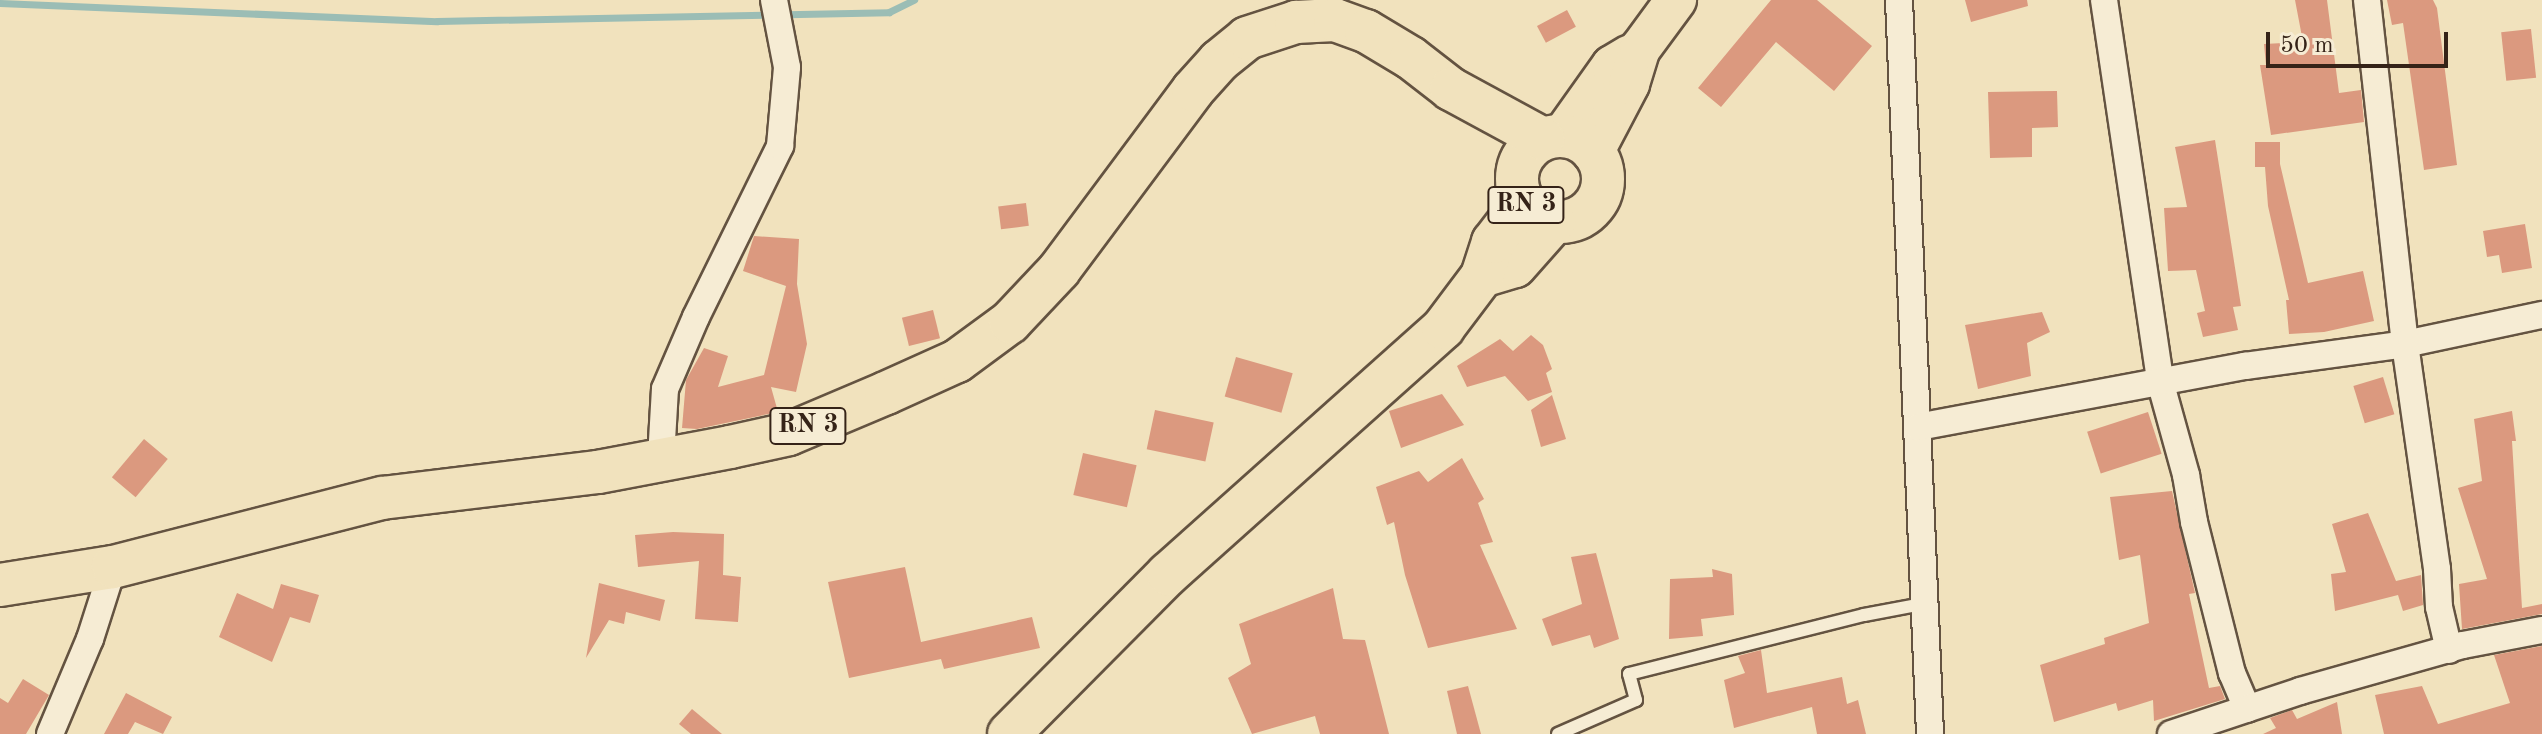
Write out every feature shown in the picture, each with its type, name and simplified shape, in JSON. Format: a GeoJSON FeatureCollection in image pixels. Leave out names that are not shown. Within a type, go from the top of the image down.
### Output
{"type":"FeatureCollection","features":[{"type":"Feature","properties":{"kind":"highway","name":"RN 3"},"geometry":{"type":"LineString","coordinates":[[0,585],[113,567],[382,498],[598,472],[789,434],[957,361],[1010,322],[1059,270],[1193,90],[1219,61],[1247,38],[1296,22],[1335,20],[1366,31],[1411,58],[1549,170],[1515,266],[1482,276],[1443,328],[1168,574],[1009,734]]}},
{"type":"Feature","properties":{"kind":"main road"},"geometry":{"type":"LineString","coordinates":[[1549,170],[1629,84],[1640,49],[1676,0]]}},
{"type":"Feature","properties":{"kind":"street"},"geometry":{"type":"LineString","coordinates":[[661,458],[665,389],[696,317],[780,146],[787,67],[774,0]]}},
{"type":"Feature","properties":{"kind":"street"},"geometry":{"type":"LineString","coordinates":[[1899,0],[1930,734]]}},
{"type":"Feature","properties":{"kind":"street"},"geometry":{"type":"LineString","coordinates":[[2104,0],[2160,381],[2186,475],[2194,522],[2232,673],[2247,709]]}},
{"type":"Feature","properties":{"kind":"street"},"geometry":{"type":"LineString","coordinates":[[2367,0],[2405,344],[2437,569],[2439,607],[2449,650]]}},
{"type":"Feature","properties":{"kind":"street"},"geometry":{"type":"LineString","coordinates":[[1918,427],[2160,381],[2405,344],[2542,315]]}},
{"type":"Feature","properties":{"kind":"street"},"geometry":{"type":"LineString","coordinates":[[50,734],[90,639],[113,567]]}},
{"type":"Feature","properties":{"kind":"street"},"geometry":{"type":"LineString","coordinates":[[2171,734],[2449,650],[2542,630]]}},
{"type":"Feature","properties":{"kind":"lane"},"geometry":{"type":"LineString","coordinates":[[1558,734],[1636,700],[1629,674],[1864,615],[1923,604]]}},
{"type":"Feature","properties":{"kind":"building"},"geometry":{"type":"Polygon","coordinates":[[[1771,0],[1817,0],[1872,46],[1834,91],[1776,42],[1721,107],[1698,88],[1771,0]]]}},
{"type":"Feature","properties":{"kind":"building"},"geometry":{"type":"Polygon","coordinates":[[[1965,0],[2027,0],[2028,6],[1971,22],[1965,0]]]}},
{"type":"Feature","properties":{"kind":"building"},"geometry":{"type":"Polygon","coordinates":[[[2295,0],[2327,0],[2339,93],[2361,90],[2364,122],[2271,135],[2260,65],[2266,65],[2264,44],[2303,42],[2295,0]]]}},
{"type":"Feature","properties":{"kind":"building"},"geometry":{"type":"Polygon","coordinates":[[[2387,0],[2433,0],[2437,8],[2457,165],[2424,170],[2403,23],[2392,25],[2387,0]]]}},
{"type":"Feature","properties":{"kind":"building"},"geometry":{"type":"Polygon","coordinates":[[[1567,10],[1576,27],[1546,43],[1537,26],[1567,10]]]}},
{"type":"Feature","properties":{"kind":"building"},"geometry":{"type":"Polygon","coordinates":[[[2531,29],[2536,78],[2506,81],[2501,32],[2531,29]]]}},
{"type":"Feature","properties":{"kind":"building"},"geometry":{"type":"Polygon","coordinates":[[[2057,91],[2058,127],[2032,128],[2032,157],[1990,158],[1988,92],[2057,91]]]}},
{"type":"Feature","properties":{"kind":"building"},"geometry":{"type":"Polygon","coordinates":[[[2215,140],[2241,306],[2233,307],[2238,330],[2203,337],[2197,313],[2205,311],[2196,270],[2168,271],[2164,208],[2187,207],[2175,147],[2215,140]]]}},
{"type":"Feature","properties":{"kind":"building"},"geometry":{"type":"Polygon","coordinates":[[[2255,142],[2280,142],[2280,164],[2308,283],[2363,271],[2374,321],[2324,332],[2289,334],[2286,300],[2289,300],[2268,206],[2265,167],[2255,167],[2255,142]]]}},
{"type":"Feature","properties":{"kind":"building"},"geometry":{"type":"Polygon","coordinates":[[[1026,203],[1029,226],[1001,229],[998,206],[1026,203]]]}},
{"type":"Feature","properties":{"kind":"building"},"geometry":{"type":"Polygon","coordinates":[[[2525,224],[2532,268],[2502,273],[2499,255],[2487,257],[2483,231],[2525,224]]]}},
{"type":"Feature","properties":{"kind":"building"},"geometry":{"type":"Polygon","coordinates":[[[754,236],[799,239],[797,284],[807,344],[796,392],[771,387],[778,412],[697,429],[682,428],[686,380],[704,348],[728,356],[718,387],[764,375],[786,286],[743,271],[754,236]]]}},
{"type":"Feature","properties":{"kind":"building"},"geometry":{"type":"Polygon","coordinates":[[[933,310],[940,338],[909,346],[902,318],[933,310]]]}},
{"type":"Feature","properties":{"kind":"building"},"geometry":{"type":"Polygon","coordinates":[[[2042,312],[2050,332],[2027,343],[2031,376],[1978,389],[1965,325],[2042,312]]]}},
{"type":"Feature","properties":{"kind":"building"},"geometry":{"type":"Polygon","coordinates":[[[1531,335],[1543,345],[1552,369],[1546,373],[1552,392],[1528,401],[1505,376],[1467,387],[1457,366],[1500,339],[1513,351],[1531,335]]]}},
{"type":"Feature","properties":{"kind":"building"},"geometry":{"type":"Polygon","coordinates":[[[1236,357],[1293,373],[1281,413],[1225,396],[1236,357]]]}},
{"type":"Feature","properties":{"kind":"building"},"geometry":{"type":"Polygon","coordinates":[[[2383,377],[2394,414],[2365,423],[2353,386],[2383,377]]]}},
{"type":"Feature","properties":{"kind":"building"},"geometry":{"type":"Polygon","coordinates":[[[1442,394],[1464,425],[1401,448],[1389,411],[1442,394]]]}},
{"type":"Feature","properties":{"kind":"building"},"geometry":{"type":"Polygon","coordinates":[[[1552,395],[1566,439],[1541,447],[1531,410],[1552,395]]]}},
{"type":"Feature","properties":{"kind":"building"},"geometry":{"type":"Polygon","coordinates":[[[1155,410],[1214,422],[1205,462],[1147,449],[1155,410]]]}},
{"type":"Feature","properties":{"kind":"building"},"geometry":{"type":"Polygon","coordinates":[[[2512,411],[2516,441],[2512,441],[2522,608],[2542,604],[2542,614],[2462,629],[2459,584],[2487,579],[2458,488],[2482,481],[2474,419],[2512,411]]]}},
{"type":"Feature","properties":{"kind":"building"},"geometry":{"type":"Polygon","coordinates":[[[2148,412],[2162,454],[2101,474],[2087,432],[2148,412]]]}},
{"type":"Feature","properties":{"kind":"building"},"geometry":{"type":"Polygon","coordinates":[[[144,439],[168,459],[136,497],[112,477],[144,439]]]}},
{"type":"Feature","properties":{"kind":"building"},"geometry":{"type":"Polygon","coordinates":[[[1083,453],[1137,465],[1127,507],[1073,495],[1083,453]]]}},
{"type":"Feature","properties":{"kind":"building"},"geometry":{"type":"Polygon","coordinates":[[[1462,458],[1484,499],[1478,503],[1493,542],[1480,545],[1517,629],[1428,648],[1405,575],[1394,522],[1387,525],[1376,487],[1419,471],[1428,482],[1462,458]]]}},
{"type":"Feature","properties":{"kind":"building"},"geometry":{"type":"Polygon","coordinates":[[[2172,491],[2195,593],[2189,594],[2209,688],[2220,686],[2225,699],[2154,721],[2153,700],[2118,711],[2116,703],[2054,722],[2040,665],[2105,644],[2104,638],[2149,623],[2140,555],[2119,560],[2110,497],[2172,491]]]}},
{"type":"Feature","properties":{"kind":"building"},"geometry":{"type":"Polygon","coordinates":[[[2368,513],[2396,581],[2421,575],[2423,605],[2403,611],[2398,595],[2335,611],[2331,574],[2346,572],[2332,524],[2368,513]]]}},
{"type":"Feature","properties":{"kind":"building"},"geometry":{"type":"Polygon","coordinates":[[[673,532],[724,534],[723,575],[741,577],[738,622],[695,619],[699,561],[638,567],[635,535],[673,532]]]}},
{"type":"Feature","properties":{"kind":"building"},"geometry":{"type":"Polygon","coordinates":[[[1596,553],[1619,639],[1594,648],[1590,635],[1552,646],[1542,619],[1582,604],[1571,557],[1596,553]]]}},
{"type":"Feature","properties":{"kind":"building"},"geometry":{"type":"Polygon","coordinates":[[[905,567],[921,642],[1032,617],[1040,648],[944,669],[941,659],[849,678],[828,582],[905,567]]]}},
{"type":"Feature","properties":{"kind":"building"},"geometry":{"type":"Polygon","coordinates":[[[1712,569],[1732,574],[1734,615],[1701,619],[1703,636],[1669,639],[1670,579],[1713,577],[1712,569]]]}},
{"type":"Feature","properties":{"kind":"building"},"geometry":{"type":"Polygon","coordinates":[[[599,583],[665,600],[660,621],[626,612],[624,624],[609,620],[586,658],[599,583]]]}},
{"type":"Feature","properties":{"kind":"building"},"geometry":{"type":"Polygon","coordinates":[[[281,584],[319,595],[310,623],[290,617],[272,662],[219,637],[237,593],[273,609],[281,584]]]}},
{"type":"Feature","properties":{"kind":"building"},"geometry":{"type":"Polygon","coordinates":[[[1333,588],[1343,639],[1365,640],[1389,734],[1320,734],[1315,716],[1252,734],[1228,678],[1251,664],[1239,624],[1333,588]]]}},
{"type":"Feature","properties":{"kind":"building"},"geometry":{"type":"Polygon","coordinates":[[[2542,646],[2542,734],[2384,734],[2375,695],[2422,686],[2438,724],[2510,703],[2494,655],[2542,646]]]}},
{"type":"Feature","properties":{"kind":"building"},"geometry":{"type":"Polygon","coordinates":[[[1761,650],[1767,693],[1842,677],[1847,704],[1858,700],[1866,734],[1817,734],[1812,707],[1734,728],[1724,680],[1745,673],[1738,656],[1761,650]]]}},
{"type":"Feature","properties":{"kind":"building"},"geometry":{"type":"Polygon","coordinates":[[[23,679],[49,695],[26,734],[0,734],[0,698],[8,703],[23,679]]]}},
{"type":"Feature","properties":{"kind":"building"},"geometry":{"type":"Polygon","coordinates":[[[1468,686],[1481,734],[1457,734],[1447,691],[1468,686]]]}},
{"type":"Feature","properties":{"kind":"building"},"geometry":{"type":"Polygon","coordinates":[[[126,693],[172,717],[163,734],[135,722],[128,734],[104,734],[126,693]]]}},
{"type":"Feature","properties":{"kind":"building"},"geometry":{"type":"Polygon","coordinates":[[[2337,702],[2342,734],[2263,734],[2276,728],[2270,718],[2292,710],[2297,719],[2337,702]]]}},
{"type":"Feature","properties":{"kind":"building"},"geometry":{"type":"Polygon","coordinates":[[[692,709],[722,734],[691,734],[679,724],[692,709]]]}},
{"type":"Feature","properties":{"kind":"waterway"},"geometry":{"type":"LineString","coordinates":[[0,3],[437,21],[889,12],[914,0]]}}]}
